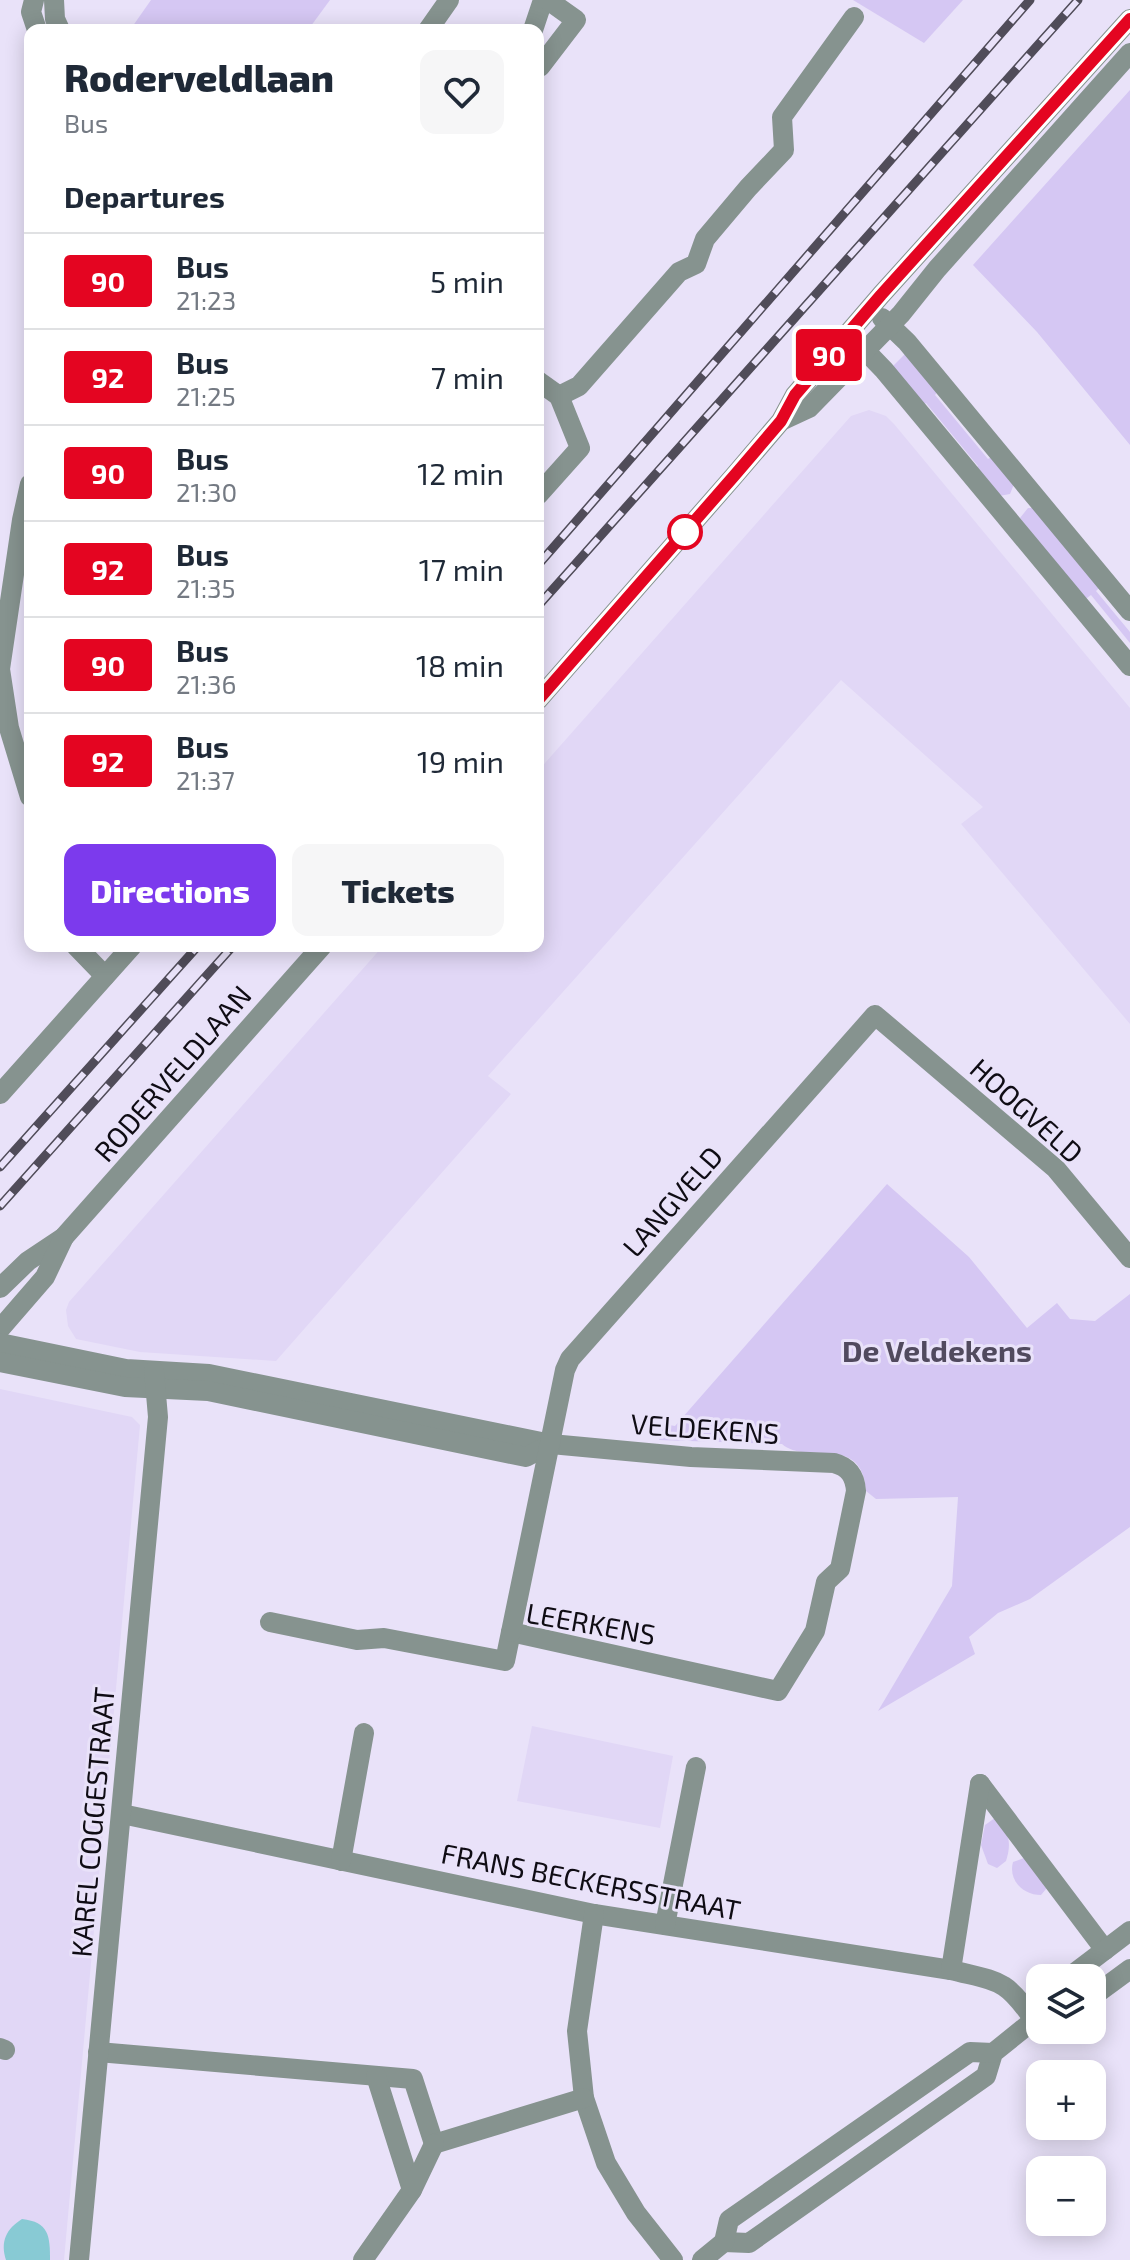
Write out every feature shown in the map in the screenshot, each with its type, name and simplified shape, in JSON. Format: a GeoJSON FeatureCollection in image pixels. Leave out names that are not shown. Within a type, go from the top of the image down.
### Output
{"type":"FeatureCollection","features":[{"type":"Feature","properties":{"kind":"street"},"geometry":{"type":"LineString","coordinates":[[34,0],[31,12],[35,24]]}},
{"type":"Feature","properties":{"kind":"street"},"geometry":{"type":"LineString","coordinates":[[54,0],[57,24]]}},
{"type":"Feature","properties":{"kind":"street"},"geometry":{"type":"LineString","coordinates":[[432,24],[449,0]]}},
{"type":"Feature","properties":{"kind":"street"},"geometry":{"type":"LineString","coordinates":[[536,24],[546,0],[576,20],[544,62]]}},
{"type":"Feature","properties":{"kind":"street"},"geometry":{"type":"LineString","coordinates":[[559,396],[579,386],[679,272],[696,264],[705,239],[784,150],[782,117],[854,17]]}},
{"type":"Feature","properties":{"kind":"street"},"geometry":{"type":"LineString","coordinates":[[544,693],[781,421],[795,395],[849,332],[1130,19]]}},
{"type":"Feature","properties":{"kind":"street"},"geometry":{"type":"LineString","coordinates":[[781,421],[809,408],[890,326],[1130,53]]}},
{"type":"Feature","properties":{"kind":"street"},"geometry":{"type":"LineString","coordinates":[[871,307],[907,342],[1130,611]]}},
{"type":"Feature","properties":{"kind":"street"},"geometry":{"type":"LineString","coordinates":[[849,332],[1130,666]]}},
{"type":"Feature","properties":{"kind":"street"},"geometry":{"type":"LineString","coordinates":[[544,385],[559,396],[580,448],[544,488]]}},
{"type":"Feature","properties":{"kind":"street"},"geometry":{"type":"LineString","coordinates":[[1003,512],[1029,490]]}},
{"type":"Feature","properties":{"kind":"street"},"geometry":{"type":"LineString","coordinates":[[24,511],[0,669],[4,729],[24,781]]}},
{"type":"Feature","properties":{"kind":"street"},"geometry":{"type":"LineString","coordinates":[[82,952],[105,976]]}},
{"type":"Feature","properties":{"kind":"street"},"geometry":{"type":"LineString","coordinates":[[0,1094],[127,952]]}},
{"type":"Feature","properties":{"kind":"street","name":"RODERVELDLAAN"},"geometry":{"type":"LineString","coordinates":[[0,1288],[28,1261],[64,1237],[317,952]]}},
{"type":"Feature","properties":{"kind":"street","name":"HOOGVELD"},"geometry":{"type":"LineString","coordinates":[[875,1015],[1056,1169],[1130,1258]]}},
{"type":"Feature","properties":{"kind":"street","name":"LANGVELD"},"geometry":{"type":"LineString","coordinates":[[511,1632],[565,1370],[570,1359],[875,1015]]}},
{"type":"Feature","properties":{"kind":"street","name":"RODERVELDLAAN"},"geometry":{"type":"LineString","coordinates":[[0,1329],[45,1277],[64,1237]]}},
{"type":"Feature","properties":{"kind":"street"},"geometry":{"type":"LineString","coordinates":[[0,1343],[126,1369],[155,1380]]}},
{"type":"Feature","properties":{"kind":"street"},"geometry":{"type":"LineString","coordinates":[[0,1362],[125,1387],[155,1380]]}},
{"type":"Feature","properties":{"kind":"street","name":"VELDEKENS"},"geometry":{"type":"LineString","coordinates":[[155,1380],[384,1419],[526,1457],[551,1444],[691,1457],[842,1465],[851,1474],[856,1491],[840,1569],[826,1582],[815,1631],[778,1691]]}},
{"type":"Feature","properties":{"kind":"street","name":"KAREL COGGESTRAAT"},"geometry":{"type":"LineString","coordinates":[[79,2260],[158,1417],[155,1380]]}},
{"type":"Feature","properties":{"kind":"street","name":"LEERKENS"},"geometry":{"type":"LineString","coordinates":[[270,1622],[357,1640],[384,1638],[505,1661],[511,1632],[778,1691]]}},
{"type":"Feature","properties":{"kind":"street"},"geometry":{"type":"LineString","coordinates":[[341,1861],[364,1733]]}},
{"type":"Feature","properties":{"kind":"street"},"geometry":{"type":"LineString","coordinates":[[665,1925],[696,1767]]}},
{"type":"Feature","properties":{"kind":"street"},"geometry":{"type":"LineString","coordinates":[[951,1970],[980,1784],[1105,1950]]}},
{"type":"Feature","properties":{"kind":"street","name":"FRANS BECKERSSTRAAT"},"geometry":{"type":"LineString","coordinates":[[122,1814],[594,1914],[951,1970],[1001,1982],[1026,2007]]}},
{"type":"Feature","properties":{"kind":"street"},"geometry":{"type":"LineString","coordinates":[[594,1914],[577,2031],[584,2098],[606,2163],[636,2213],[673,2260]]}},
{"type":"Feature","properties":{"kind":"street"},"geometry":{"type":"LineString","coordinates":[[1086,1964],[1130,1931]]}},
{"type":"Feature","properties":{"kind":"street"},"geometry":{"type":"LineString","coordinates":[[1106,1987],[1130,1969]]}},
{"type":"Feature","properties":{"kind":"street"},"geometry":{"type":"LineString","coordinates":[[724,2242],[749,2243],[986,2076],[993,2053],[1026,2029]]}},
{"type":"Feature","properties":{"kind":"street"},"geometry":{"type":"LineString","coordinates":[[98,2052],[413,2079],[434,2144],[412,2190],[363,2260]]}},
{"type":"Feature","properties":{"kind":"street"},"geometry":{"type":"LineString","coordinates":[[702,2260],[724,2242],[729,2220],[804,2165],[970,2052],[993,2053]]}},
{"type":"Feature","properties":{"kind":"street"},"geometry":{"type":"LineString","coordinates":[[376,2076],[412,2190]]}},
{"type":"Feature","properties":{"kind":"street"},"geometry":{"type":"LineString","coordinates":[[434,2144],[584,2098]]}},
{"type":"Feature","properties":{"kind":"shaded area"},"geometry":{"type":"Polygon","coordinates":[[[151,0],[330,0],[312,24],[134,24],[151,0]]]}},
{"type":"Feature","properties":{"kind":"shaded area"},"geometry":{"type":"Polygon","coordinates":[[[853,0],[963,0],[924,43],[853,0]]]}},
{"type":"Feature","properties":{"kind":"shaded area"},"geometry":{"type":"Polygon","coordinates":[[[1130,90],[1130,445],[1037,332],[973,265],[1130,90]]]}},
{"type":"Feature","properties":{"kind":"shaded area"},"geometry":{"type":"Polygon","coordinates":[[[907,352],[939,390],[935,395],[988,459],[993,456],[1014,484],[1010,494],[999,496],[974,471],[978,466],[926,403],[922,406],[892,367],[907,352]]]}},
{"type":"Feature","properties":{"kind":"shaded area"},"geometry":{"type":"Polygon","coordinates":[[[869,410],[886,416],[894,424],[1130,708],[1130,1024],[961,824],[983,807],[841,680],[488,1076],[511,1094],[276,1361],[140,1352],[76,1339],[68,1326],[66,1310],[69,1302],[378,952],[544,952],[544,764],[851,416],[869,410]]]}},
{"type":"Feature","properties":{"kind":"shaded area"},"geometry":{"type":"Polygon","coordinates":[[[1028,508],[1033,508],[1102,585],[1096,591],[1130,632],[1130,643],[1091,595],[1083,601],[1020,518],[1028,508]]]}},
{"type":"Feature","properties":{"kind":"shaded area"},"geometry":{"type":"Polygon","coordinates":[[[887,1184],[969,1257],[1027,1328],[1057,1303],[1070,1319],[1095,1321],[1130,1294],[1130,1527],[1030,1599],[998,1613],[969,1637],[975,1654],[878,1711],[952,1586],[958,1497],[876,1499],[866,1491],[862,1473],[855,1462],[844,1456],[793,1450],[782,1444],[659,1440],[664,1424],[675,1426],[887,1184]]]}},
{"type":"Feature","properties":{"kind":"shaded area"},"geometry":{"type":"Polygon","coordinates":[[[0,1389],[132,1417],[140,1425],[64,2260],[0,2260],[0,1389]]]}},
{"type":"Feature","properties":{"kind":"shaded area"},"geometry":{"type":"Polygon","coordinates":[[[532,1726],[673,1756],[660,1828],[517,1801],[532,1726]]]}},
{"type":"Feature","properties":{"kind":"shaded area"},"geometry":{"type":"Polygon","coordinates":[[[995,1818],[1009,1843],[1006,1861],[997,1868],[988,1864],[981,1845],[985,1825],[995,1818]]]}},
{"type":"Feature","properties":{"kind":"shaded area"},"geometry":{"type":"Polygon","coordinates":[[[1024,1858],[1045,1884],[1046,1889],[1041,1895],[1028,1892],[1015,1880],[1013,1862],[1024,1858]]]}},
{"type":"Feature","properties":{"kind":"shaded area"},"geometry":{"type":"Polygon","coordinates":[[[22,2219],[43,2227],[50,2260],[6,2260],[6,2236],[22,2219]]]}},
{"type":"Feature","properties":{"kind":"railway"},"geometry":{"type":"LineString","coordinates":[[544,558],[1030,0]]}},
{"type":"Feature","properties":{"kind":"railway"},"geometry":{"type":"LineString","coordinates":[[544,599],[1078,0]]}},
{"type":"Feature","properties":{"kind":"railway"},"geometry":{"type":"LineString","coordinates":[[0,1167],[193,952]]}},
{"type":"Feature","properties":{"kind":"railway"},"geometry":{"type":"LineString","coordinates":[[0,1206],[228,952]]}},
{"type":"Feature","properties":{"kind":"bus line","name":"90"},"geometry":{"type":"LineString","coordinates":[[544,693],[781,421],[795,395],[881,295],[1130,19]]}},
{"type":"Feature","properties":{"kind":"district","name":"De Veldekens"},"geometry":{"type":"Point","coordinates":[937,1350]}}]}
